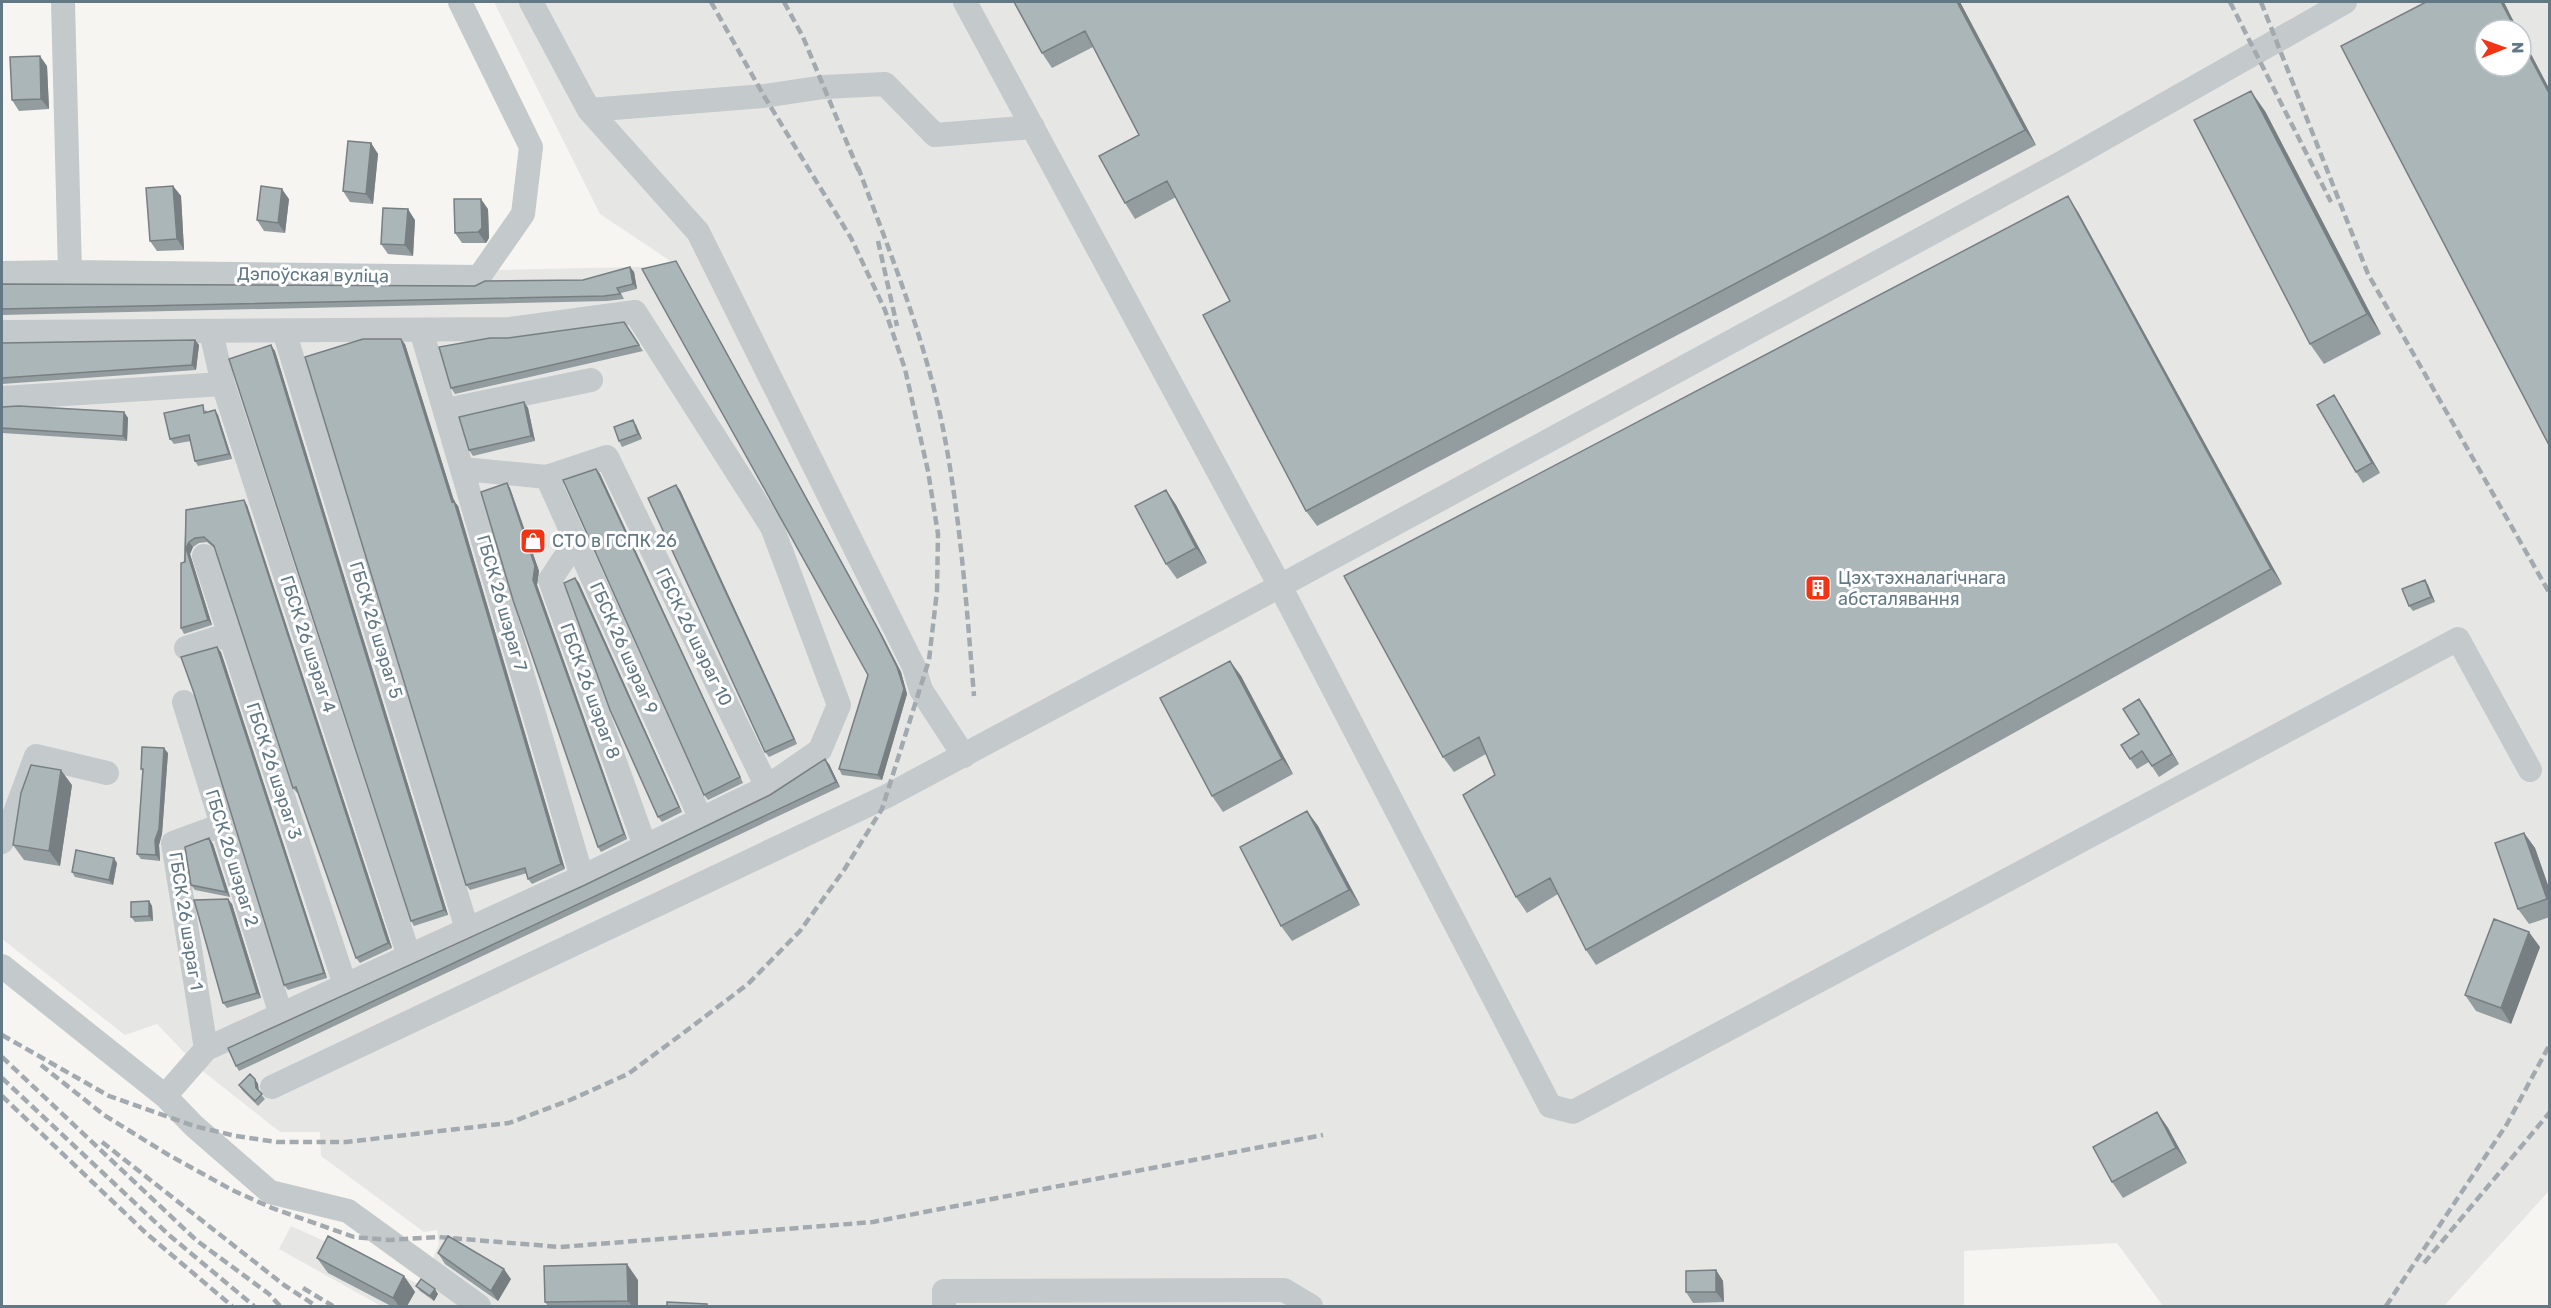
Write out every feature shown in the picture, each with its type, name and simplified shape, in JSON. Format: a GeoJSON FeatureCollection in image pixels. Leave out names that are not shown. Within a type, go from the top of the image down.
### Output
{"type":"FeatureCollection","features":[{"type":"Feature","properties":{"kind":"street"},"geometry":{"type":"LineString","coordinates":[[63,2],[70,272]]}},
{"type":"Feature","properties":{"kind":"street","name":"Дэпоўская вуліца"},"geometry":{"type":"LineString","coordinates":[[2,273],[479,278],[523,214],[531,147],[460,2]]}},
{"type":"Feature","properties":{"kind":"street"},"geometry":{"type":"LineString","coordinates":[[531,2],[589,110],[698,232],[914,667],[921,690],[964,756]]}},
{"type":"Feature","properties":{"kind":"street"},"geometry":{"type":"LineString","coordinates":[[965,2],[1280,586],[1550,1106],[1574,1112],[2458,639],[2530,770]]}},
{"type":"Feature","properties":{"kind":"street"},"geometry":{"type":"LineString","coordinates":[[272,1087],[886,796],[964,756],[2061,163],[2345,2]]}},
{"type":"Feature","properties":{"kind":"street"},"geometry":{"type":"LineString","coordinates":[[589,110],[764,96],[824,87],[885,84],[935,135],[1033,128]]}},
{"type":"Feature","properties":{"kind":"street"},"geometry":{"type":"LineString","coordinates":[[2,332],[510,328],[635,312],[772,527],[839,705],[820,750],[767,787],[582,877],[206,1049],[165,1096]]}},
{"type":"Feature","properties":{"kind":"street","name":"ГБСК 26 шэраг 7"},"geometry":{"type":"LineString","coordinates":[[421,330],[464,469],[582,877]]}},
{"type":"Feature","properties":{"kind":"street","name":"ГБСК 26 шэраг 5"},"geometry":{"type":"LineString","coordinates":[[284,331],[467,929]]}},
{"type":"Feature","properties":{"kind":"street","name":"ГБСК 26 шэраг 4"},"geometry":{"type":"LineString","coordinates":[[212,332],[223,384],[409,956]]}},
{"type":"Feature","properties":{"kind":"street"},"geometry":{"type":"LineString","coordinates":[[446,410],[591,380]]}},
{"type":"Feature","properties":{"kind":"street"},"geometry":{"type":"LineString","coordinates":[[2,398],[223,384]]}},
{"type":"Feature","properties":{"kind":"street","name":"ГБСК 26 шэраг 10"},"geometry":{"type":"LineString","coordinates":[[464,469],[547,477],[607,457],[767,787]]}},
{"type":"Feature","properties":{"kind":"street","name":"ГБСК 26 шэраг 9"},"geometry":{"type":"LineString","coordinates":[[547,477],[701,819]]}},
{"type":"Feature","properties":{"kind":"street","name":"ГБСК 26 шэраг 8"},"geometry":{"type":"LineString","coordinates":[[576,541],[550,580],[645,846]]}},
{"type":"Feature","properties":{"kind":"street","name":"ГБСК 26 шэраг 3"},"geometry":{"type":"LineString","coordinates":[[204,556],[345,985]]}},
{"type":"Feature","properties":{"kind":"street"},"geometry":{"type":"LineString","coordinates":[[186,648],[230,634]]}},
{"type":"Feature","properties":{"kind":"street","name":"ГБСК 26 шэраг 2"},"geometry":{"type":"LineString","coordinates":[[183,702],[281,1015]]}},
{"type":"Feature","properties":{"kind":"street"},"geometry":{"type":"LineString","coordinates":[[2,842],[36,756],[107,773]]}},
{"type":"Feature","properties":{"kind":"street","name":"ГБСК 26 шэраг 1"},"geometry":{"type":"LineString","coordinates":[[206,1049],[173,843],[222,825]]}},
{"type":"Feature","properties":{"kind":"street"},"geometry":{"type":"LineString","coordinates":[[2,966],[165,1096],[194,1126],[270,1192],[348,1210],[479,1306]]}},
{"type":"Feature","properties":{"kind":"street"},"geometry":{"type":"LineString","coordinates":[[944,1306],[944,1291],[1284,1290],[1311,1306]]}},
{"type":"Feature","properties":{"kind":"shaded area"},"geometry":{"type":"Polygon","coordinates":[[[494,2],[2549,2],[2549,1191],[2444,1306],[2163,1306],[2117,1243],[1964,1251],[1964,1306],[381,1306],[279,1249],[291,1226],[419,1284],[429,1269],[439,1244],[437,1230],[424,1232],[321,1156],[320,1132],[280,1132],[200,1069],[157,1024],[125,1035],[2,939],[2,281],[678,266],[600,214],[494,2]]]}},
{"type":"Feature","properties":{"kind":"building"},"geometry":{"type":"Polygon","coordinates":[[[1014,2],[1957,2],[2025,130],[1306,511],[1203,315],[1230,301],[1167,181],[1125,203],[1099,156],[1139,135],[1085,31],[1042,53],[1014,2]]]}},
{"type":"Feature","properties":{"kind":"building"},"geometry":{"type":"Polygon","coordinates":[[[2426,2],[2501,2],[2510,18],[2473,18],[2473,78],[2533,78],[2533,63],[2550,95],[2550,447],[2341,46],[2426,2]]]}},
{"type":"Feature","properties":{"kind":"building"},"geometry":{"type":"Polygon","coordinates":[[[40,56],[41,99],[12,100],[10,57],[40,56]]]}},
{"type":"Feature","properties":{"kind":"building"},"geometry":{"type":"Polygon","coordinates":[[[2251,91],[2367,314],[2310,344],[2194,120],[2251,91]]]}},
{"type":"Feature","properties":{"kind":"building"},"geometry":{"type":"Polygon","coordinates":[[[348,141],[371,143],[366,194],[343,191],[348,141]]]}},
{"type":"Feature","properties":{"kind":"building"},"geometry":{"type":"Polygon","coordinates":[[[173,186],[177,239],[150,241],[146,188],[173,186]]]}},
{"type":"Feature","properties":{"kind":"building"},"geometry":{"type":"Polygon","coordinates":[[[261,186],[282,189],[278,223],[257,220],[261,186]]]}},
{"type":"Feature","properties":{"kind":"building","name":"Цэх тэхналагічнага абсталявання"},"geometry":{"type":"Polygon","coordinates":[[[2068,196],[2271,569],[1586,950],[1550,878],[1516,897],[1463,795],[1495,775],[1479,737],[1443,757],[1344,576],[2068,196]]]}},
{"type":"Feature","properties":{"kind":"building"},"geometry":{"type":"Polygon","coordinates":[[[454,199],[481,199],[482,228],[478,232],[455,233],[454,199]]]}},
{"type":"Feature","properties":{"kind":"building"},"geometry":{"type":"Polygon","coordinates":[[[383,208],[408,209],[405,245],[381,244],[383,208]]]}},
{"type":"Feature","properties":{"kind":"building"},"geometry":{"type":"Polygon","coordinates":[[[676,261],[897,667],[904,689],[878,775],[839,769],[868,675],[642,269],[676,261]]]}},
{"type":"Feature","properties":{"kind":"building"},"geometry":{"type":"Polygon","coordinates":[[[630,267],[633,284],[617,288],[620,294],[604,296],[2,309],[2,284],[475,286],[485,281],[583,280],[630,267]]]}},
{"type":"Feature","properties":{"kind":"building"},"geometry":{"type":"Polygon","coordinates":[[[624,322],[639,345],[451,388],[439,347],[490,338],[508,338],[624,322]]]}},
{"type":"Feature","properties":{"kind":"building"},"geometry":{"type":"Polygon","coordinates":[[[363,339],[401,339],[452,502],[454,501],[561,864],[528,879],[525,868],[466,885],[305,357],[363,339]]]}},
{"type":"Feature","properties":{"kind":"building"},"geometry":{"type":"Polygon","coordinates":[[[195,340],[192,365],[2,378],[2,343],[195,340]]]}},
{"type":"Feature","properties":{"kind":"building"},"geometry":{"type":"Polygon","coordinates":[[[271,345],[444,910],[411,921],[229,359],[271,345]]]}},
{"type":"Feature","properties":{"kind":"building"},"geometry":{"type":"Polygon","coordinates":[[[2334,395],[2372,463],[2356,472],[2317,405],[2334,395]]]}},
{"type":"Feature","properties":{"kind":"building"},"geometry":{"type":"Polygon","coordinates":[[[524,402],[531,436],[469,450],[459,417],[524,402]]]}},
{"type":"Feature","properties":{"kind":"building"},"geometry":{"type":"Polygon","coordinates":[[[203,405],[204,413],[215,410],[229,454],[195,461],[189,435],[170,439],[164,413],[203,405]]]}},
{"type":"Feature","properties":{"kind":"building"},"geometry":{"type":"Polygon","coordinates":[[[2,407],[124,412],[123,436],[2,428],[2,407]]]}},
{"type":"Feature","properties":{"kind":"building"},"geometry":{"type":"Polygon","coordinates":[[[633,420],[638,434],[619,441],[614,427],[633,420]]]}},
{"type":"Feature","properties":{"kind":"building"},"geometry":{"type":"Polygon","coordinates":[[[596,469],[740,777],[704,795],[563,480],[596,469]]]}},
{"type":"Feature","properties":{"kind":"building"},"geometry":{"type":"Polygon","coordinates":[[[507,483],[535,566],[533,580],[624,834],[598,847],[513,600],[481,492],[507,483]]]}},
{"type":"Feature","properties":{"kind":"building"},"geometry":{"type":"Polygon","coordinates":[[[676,485],[794,739],[765,752],[648,498],[676,485]]]}},
{"type":"Feature","properties":{"kind":"building"},"geometry":{"type":"Polygon","coordinates":[[[1166,490],[1196,548],[1166,564],[1135,506],[1166,490]]]}},
{"type":"Feature","properties":{"kind":"building"},"geometry":{"type":"Polygon","coordinates":[[[244,500],[388,943],[356,958],[296,787],[293,788],[214,546],[204,537],[195,538],[186,548],[208,620],[181,628],[181,563],[185,562],[186,510],[244,500]]]}},
{"type":"Feature","properties":{"kind":"building"},"geometry":{"type":"Polygon","coordinates":[[[575,578],[679,807],[658,817],[610,710],[564,583],[575,578]]]}},
{"type":"Feature","properties":{"kind":"building"},"geometry":{"type":"Polygon","coordinates":[[[2425,580],[2431,597],[2409,606],[2402,589],[2425,580]]]}},
{"type":"Feature","properties":{"kind":"building"},"geometry":{"type":"Polygon","coordinates":[[[217,647],[324,973],[284,985],[181,657],[217,647]]]}},
{"type":"Feature","properties":{"kind":"building"},"geometry":{"type":"Polygon","coordinates":[[[1230,661],[1282,759],[1212,796],[1160,698],[1230,661]]]}},
{"type":"Feature","properties":{"kind":"building"},"geometry":{"type":"Polygon","coordinates":[[[2139,699],[2172,754],[2152,766],[2142,751],[2130,759],[2121,745],[2139,734],[2123,709],[2139,699]]]}},
{"type":"Feature","properties":{"kind":"building"},"geometry":{"type":"Polygon","coordinates":[[[142,747],[164,748],[159,829],[155,840],[156,855],[137,854],[143,769],[141,769],[142,747]]]}},
{"type":"Feature","properties":{"kind":"building"},"geometry":{"type":"Polygon","coordinates":[[[825,759],[836,782],[236,1066],[228,1048],[585,885],[770,795],[825,759]]]}},
{"type":"Feature","properties":{"kind":"building"},"geometry":{"type":"Polygon","coordinates":[[[31,765],[61,770],[49,851],[13,845],[21,793],[31,765]]]}},
{"type":"Feature","properties":{"kind":"building"},"geometry":{"type":"Polygon","coordinates":[[[1307,811],[1349,890],[1281,926],[1240,847],[1307,811]]]}},
{"type":"Feature","properties":{"kind":"building"},"geometry":{"type":"Polygon","coordinates":[[[2524,833],[2547,899],[2518,909],[2495,843],[2524,833]]]}},
{"type":"Feature","properties":{"kind":"building"},"geometry":{"type":"Polygon","coordinates":[[[209,838],[226,892],[191,885],[185,847],[209,838]]]}},
{"type":"Feature","properties":{"kind":"building"},"geometry":{"type":"Polygon","coordinates":[[[76,850],[114,858],[109,880],[72,872],[76,850]]]}},
{"type":"Feature","properties":{"kind":"building"},"geometry":{"type":"Polygon","coordinates":[[[228,899],[257,993],[223,1003],[194,900],[228,899]]]}},
{"type":"Feature","properties":{"kind":"building"},"geometry":{"type":"Polygon","coordinates":[[[149,901],[149,916],[131,917],[131,902],[149,901]]]}},
{"type":"Feature","properties":{"kind":"building"},"geometry":{"type":"Polygon","coordinates":[[[2494,919],[2529,932],[2501,1008],[2465,995],[2494,919]]]}},
{"type":"Feature","properties":{"kind":"building"},"geometry":{"type":"Polygon","coordinates":[[[250,1074],[255,1079],[256,1088],[262,1094],[255,1101],[239,1085],[250,1074]]]}},
{"type":"Feature","properties":{"kind":"building"},"geometry":{"type":"Polygon","coordinates":[[[2157,1112],[2176,1148],[2112,1182],[2093,1147],[2157,1112]]]}},
{"type":"Feature","properties":{"kind":"building"},"geometry":{"type":"Polygon","coordinates":[[[328,1236],[404,1276],[393,1298],[317,1258],[328,1236]]]}},
{"type":"Feature","properties":{"kind":"building"},"geometry":{"type":"Polygon","coordinates":[[[448,1236],[504,1269],[491,1291],[438,1253],[448,1236]]]}},
{"type":"Feature","properties":{"kind":"building"},"geometry":{"type":"Polygon","coordinates":[[[627,1264],[628,1301],[545,1302],[544,1266],[627,1264]]]}},
{"type":"Feature","properties":{"kind":"building"},"geometry":{"type":"Polygon","coordinates":[[[1716,1270],[1716,1292],[1686,1292],[1686,1271],[1716,1270]]]}},
{"type":"Feature","properties":{"kind":"building"},"geometry":{"type":"Polygon","coordinates":[[[421,1279],[435,1289],[430,1296],[416,1286],[421,1279]]]}},
{"type":"Feature","properties":{"kind":"building"},"geometry":{"type":"Polygon","coordinates":[[[667,1302],[707,1304],[707,1306],[667,1306],[667,1302]]]}},
{"type":"Feature","properties":{"kind":"railway"},"geometry":{"type":"LineString","coordinates":[[2,1035],[109,1096],[194,1126],[236,1136],[277,1142],[346,1142],[509,1123],[570,1100],[628,1074],[686,1031],[748,984],[800,931],[844,870],[882,809],[929,660],[937,591],[938,534],[928,471],[905,369],[885,310],[851,238],[764,96],[711,2]]}},
{"type":"Feature","properties":{"kind":"railway"},"geometry":{"type":"LineString","coordinates":[[784,2],[803,37],[860,174]]}},
{"type":"Feature","properties":{"kind":"railway"},"geometry":{"type":"LineString","coordinates":[[2230,2],[2331,202]]}},
{"type":"Feature","properties":{"kind":"railway"},"geometry":{"type":"LineString","coordinates":[[2261,2],[2368,274],[2550,594]]}},
{"type":"Feature","properties":{"kind":"railway"},"geometry":{"type":"LineString","coordinates":[[858,167],[908,301],[938,404],[951,471],[959,535],[974,696]]}},
{"type":"Feature","properties":{"kind":"railway"},"geometry":{"type":"LineString","coordinates":[[878,241],[897,326]]}},
{"type":"Feature","properties":{"kind":"railway"},"geometry":{"type":"LineString","coordinates":[[2386,1306],[2507,1124],[2550,1044]]}},
{"type":"Feature","properties":{"kind":"railway"},"geometry":{"type":"LineString","coordinates":[[2,1057],[196,1240],[269,1294],[280,1306]]}},
{"type":"Feature","properties":{"kind":"railway"},"geometry":{"type":"LineString","coordinates":[[41,1065],[104,1115],[232,1190],[272,1208],[354,1237],[389,1240],[438,1237],[560,1247],[873,1222],[1323,1135]]}},
{"type":"Feature","properties":{"kind":"railway"},"geometry":{"type":"LineString","coordinates":[[2,1078],[169,1235],[254,1306]]}},
{"type":"Feature","properties":{"kind":"railway"},"geometry":{"type":"LineString","coordinates":[[2,1096],[147,1234],[232,1306]]}},
{"type":"Feature","properties":{"kind":"railway"},"geometry":{"type":"LineString","coordinates":[[2424,1263],[2550,1112]]}},
{"type":"Feature","properties":{"kind":"railway"},"geometry":{"type":"LineString","coordinates":[[102,1142],[284,1285],[316,1306]]}},
{"type":"Feature","properties":{"kind":"railway"},"geometry":{"type":"LineString","coordinates":[[303,1288],[333,1306]]}},
{"type":"Feature","properties":{"kind":"place","name":"СТО в ГСПК 26"},"geometry":{"type":"Point","coordinates":[533,541]}},
{"type":"Feature","properties":{"kind":"place","name":"Цэх тэхналагічнага абсталявання"},"geometry":{"type":"Point","coordinates":[1818,588]}}]}
